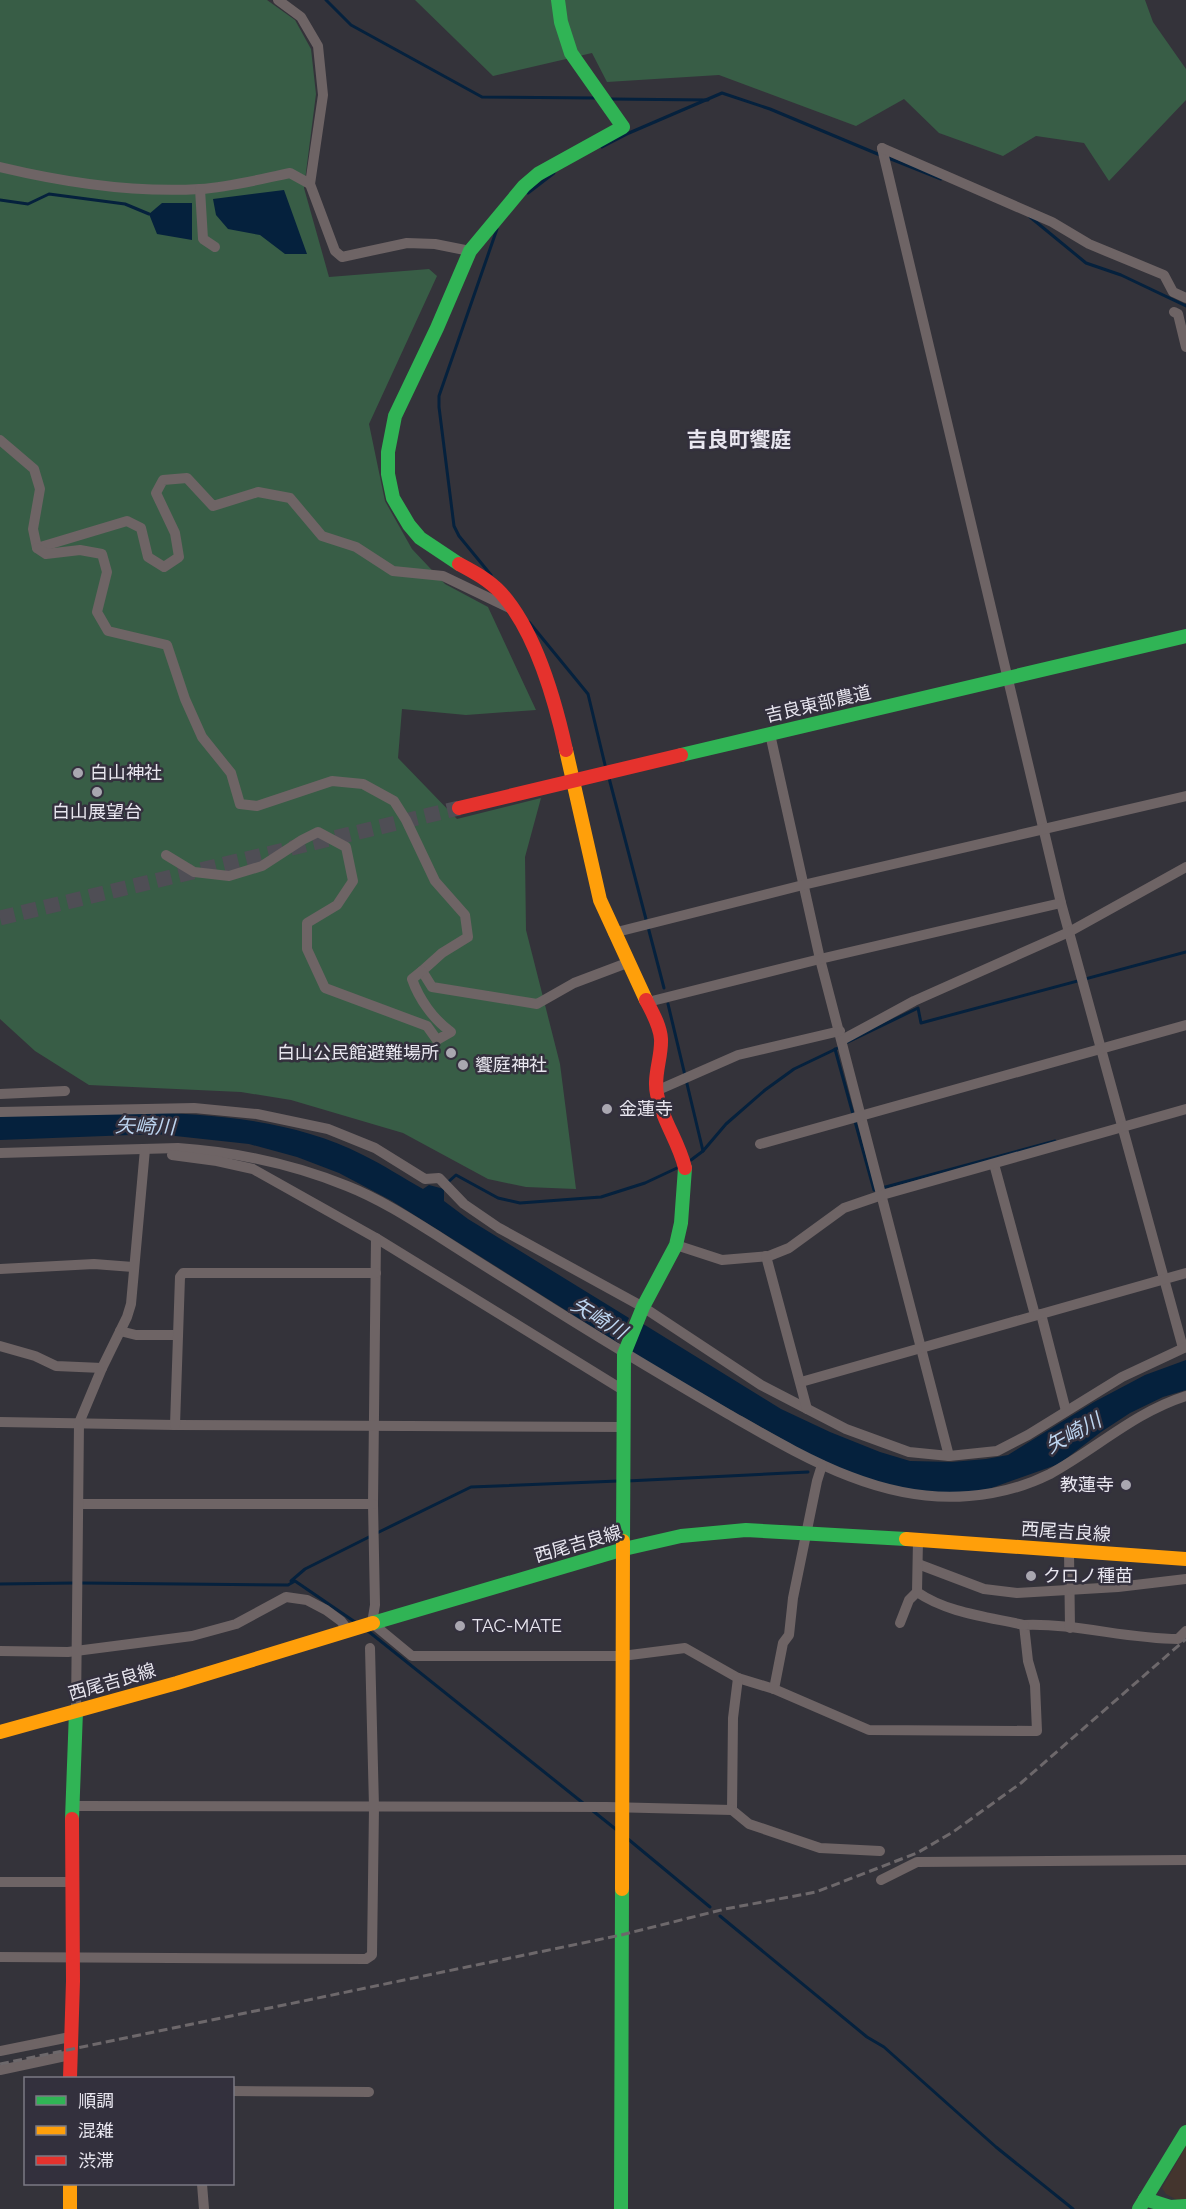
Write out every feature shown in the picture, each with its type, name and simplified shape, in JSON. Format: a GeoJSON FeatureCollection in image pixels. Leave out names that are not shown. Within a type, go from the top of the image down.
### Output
{"type":"FeatureCollection","features":[{"type":"Feature","properties":{"kind":"street"},"geometry":{"type":"LineString","coordinates":[[278,0],[301,17],[318,46],[323,95],[310,184],[335,251],[342,257],[407,243],[435,244],[470,251]]}},
{"type":"Feature","properties":{"kind":"street"},"geometry":{"type":"LineString","coordinates":[[558,0],[561,22],[571,53],[623,127],[538,174],[524,186],[470,251],[437,328],[395,416],[388,452],[388,474],[393,498],[400,512],[420,538],[437,551],[485,579],[500,592],[525,629],[555,701],[574,779],[595,884],[613,933],[659,1027],[661,1039],[656,1091],[659,1104],[681,1152],[686,1169],[681,1223],[676,1245],[643,1307],[625,1349],[623,1390],[621,2209]]}},
{"type":"Feature","properties":{"kind":"street"},"geometry":{"type":"LineString","coordinates":[[0,1112],[194,1108],[257,1114],[328,1129],[375,1148],[425,1179],[439,1178],[464,1204],[499,1228],[643,1307],[761,1385],[846,1429],[909,1452],[949,1456],[998,1451],[1028,1436],[1122,1377],[1184,1347],[1163,1279],[1061,903],[882,148],[1052,222],[1089,244],[1164,275],[1173,292],[1186,298]]}},
{"type":"Feature","properties":{"kind":"street"},"geometry":{"type":"LineString","coordinates":[[0,167],[99,186],[200,189],[290,173],[310,184]]}},
{"type":"Feature","properties":{"kind":"street"},"geometry":{"type":"LineString","coordinates":[[200,189],[203,238],[215,247]]}},
{"type":"Feature","properties":{"kind":"street"},"geometry":{"type":"LineString","coordinates":[[1174,312],[1178,314],[1186,347]]}},
{"type":"Feature","properties":{"kind":"street"},"geometry":{"type":"LineString","coordinates":[[0,440],[34,470],[40,489],[33,530],[37,548],[46,554],[80,550],[102,554],[107,572],[97,612],[108,631],[167,645],[185,699],[202,737],[231,773],[240,804],[257,806],[332,781],[363,784],[394,801],[406,820],[435,881],[465,915],[468,937],[442,953],[412,978],[416,992],[440,1024],[451,1032],[436,1041],[426,1026],[325,988],[307,949],[307,923],[338,905],[352,881],[346,848],[318,832],[262,866],[229,876],[194,872],[166,855]]}},
{"type":"Feature","properties":{"kind":"street"},"geometry":{"type":"LineString","coordinates":[[37,548],[127,521],[141,528],[148,557],[164,567],[179,558],[175,533],[156,494],[163,480],[187,478],[213,506],[258,492],[290,498],[322,536],[356,547],[393,571],[443,576],[514,610]]}},
{"type":"Feature","properties":{"kind":"street","name":"吉良東部農道"},"geometry":{"type":"LineString","coordinates":[[459,808],[1186,636]]}},
{"type":"Feature","properties":{"kind":"street"},"geometry":{"type":"LineString","coordinates":[[770,734],[820,959],[882,1195],[919,1348],[949,1456]]}},
{"type":"Feature","properties":{"kind":"street"},"geometry":{"type":"LineString","coordinates":[[613,933],[803,885],[1186,796]]}},
{"type":"Feature","properties":{"kind":"street"},"geometry":{"type":"LineString","coordinates":[[656,1091],[738,1055],[841,1036],[1069,932],[1186,867]]}},
{"type":"Feature","properties":{"kind":"street"},"geometry":{"type":"LineString","coordinates":[[648,1002],[1061,903]]}},
{"type":"Feature","properties":{"kind":"street"},"geometry":{"type":"LineString","coordinates":[[422,971],[432,987],[537,1004],[574,983],[627,963]]}},
{"type":"Feature","properties":{"kind":"street"},"geometry":{"type":"LineString","coordinates":[[760,1144],[860,1118],[1186,1025]]}},
{"type":"Feature","properties":{"kind":"street"},"geometry":{"type":"LineString","coordinates":[[0,1094],[65,1091]]}},
{"type":"Feature","properties":{"kind":"street"},"geometry":{"type":"LineString","coordinates":[[676,1245],[722,1260],[766,1256],[789,1248],[844,1208],[882,1195],[1186,1109]]}},
{"type":"Feature","properties":{"kind":"street"},"geometry":{"type":"LineString","coordinates":[[0,1153],[207,1150],[272,1161],[350,1186],[401,1213],[822,1465],[871,1485],[916,1495],[952,1497],[996,1492],[1048,1475],[1134,1419],[1186,1396]]}},
{"type":"Feature","properties":{"kind":"street"},"geometry":{"type":"LineString","coordinates":[[145,1152],[217,1161],[253,1170],[376,1238],[623,1390]]}},
{"type":"Feature","properties":{"kind":"street"},"geometry":{"type":"LineString","coordinates":[[70,2077],[74,1882],[72,1806],[78,1649],[79,1423],[131,1304],[145,1152]]}},
{"type":"Feature","properties":{"kind":"street"},"geometry":{"type":"LineString","coordinates":[[994,1164],[1066,1411]]}},
{"type":"Feature","properties":{"kind":"street"},"geometry":{"type":"LineString","coordinates":[[376,1238],[375,1605],[372,1623],[412,1656],[622,1656],[685,1648],[738,1678],[774,1689],[869,1730],[1037,1731],[1035,1685],[1028,1661],[1024,1625]]}},
{"type":"Feature","properties":{"kind":"street"},"geometry":{"type":"LineString","coordinates":[[766,1256],[807,1409]]}},
{"type":"Feature","properties":{"kind":"street"},"geometry":{"type":"LineString","coordinates":[[0,1269],[94,1264],[133,1267]]}},
{"type":"Feature","properties":{"kind":"street"},"geometry":{"type":"LineString","coordinates":[[176,1425],[177,1335],[180,1277],[183,1273],[376,1273]]}},
{"type":"Feature","properties":{"kind":"street"},"geometry":{"type":"LineString","coordinates":[[801,1382],[1186,1273]]}},
{"type":"Feature","properties":{"kind":"street"},"geometry":{"type":"LineString","coordinates":[[120,1331],[136,1335],[177,1335]]}},
{"type":"Feature","properties":{"kind":"street"},"geometry":{"type":"LineString","coordinates":[[0,1346],[35,1356],[56,1366],[102,1368]]}},
{"type":"Feature","properties":{"kind":"street"},"geometry":{"type":"LineString","coordinates":[[0,1422],[624,1427]]}},
{"type":"Feature","properties":{"kind":"street"},"geometry":{"type":"LineString","coordinates":[[774,1689],[783,1643],[789,1635],[793,1598],[822,1465]]}},
{"type":"Feature","properties":{"kind":"street"},"geometry":{"type":"LineString","coordinates":[[79,1504],[374,1504]]}},
{"type":"Feature","properties":{"kind":"street","name":"西尾吉良線"},"geometry":{"type":"LineString","coordinates":[[0,1732],[177,1683],[350,1629],[624,1549],[681,1536],[746,1530],[806,1532],[833,1536],[1186,1559]]}},
{"type":"Feature","properties":{"kind":"street"},"geometry":{"type":"LineString","coordinates":[[900,1623],[909,1600],[917,1592],[918,1540]]}},
{"type":"Feature","properties":{"kind":"street"},"geometry":{"type":"LineString","coordinates":[[1069,1551],[1070,1628]]}},
{"type":"Feature","properties":{"kind":"street"},"geometry":{"type":"LineString","coordinates":[[918,1564],[984,1588],[1017,1593],[1118,1587],[1186,1578]]}},
{"type":"Feature","properties":{"kind":"street"},"geometry":{"type":"LineString","coordinates":[[917,1592],[925,1598],[967,1613],[1024,1625],[1070,1628],[1148,1639],[1178,1639],[1186,1631]]}},
{"type":"Feature","properties":{"kind":"street"},"geometry":{"type":"LineString","coordinates":[[0,1651],[68,1652],[192,1636],[236,1624],[286,1597],[306,1600],[326,1610],[350,1629]]}},
{"type":"Feature","properties":{"kind":"street"},"geometry":{"type":"LineString","coordinates":[[0,1957],[366,1959],[372,1955],[374,1808],[370,1648]]}},
{"type":"Feature","properties":{"kind":"street"},"geometry":{"type":"LineString","coordinates":[[732,1810],[733,1719],[738,1678]]}},
{"type":"Feature","properties":{"kind":"street"},"geometry":{"type":"LineString","coordinates":[[72,1806],[607,1807],[622,1814],[732,1810],[749,1824],[820,1848],[880,1851]]}},
{"type":"Feature","properties":{"kind":"street"},"geometry":{"type":"LineString","coordinates":[[881,1880],[917,1862],[1039,1859],[1186,1860]]}},
{"type":"Feature","properties":{"kind":"street"},"geometry":{"type":"LineString","coordinates":[[0,1882],[74,1882]]}},
{"type":"Feature","properties":{"kind":"street"},"geometry":{"type":"LineString","coordinates":[[0,2051],[70,2037]]}},
{"type":"Feature","properties":{"kind":"street"},"geometry":{"type":"LineString","coordinates":[[0,2070],[70,2055]]}},
{"type":"Feature","properties":{"kind":"street"},"geometry":{"type":"LineString","coordinates":[[234,2091],[369,2092]]}},
{"type":"Feature","properties":{"kind":"street"},"geometry":{"type":"LineString","coordinates":[[1186,2132],[1142,2204],[1186,2206]]}},
{"type":"Feature","properties":{"kind":"street"},"geometry":{"type":"LineString","coordinates":[[70,2185],[70,2209]]}},
{"type":"Feature","properties":{"kind":"street"},"geometry":{"type":"LineString","coordinates":[[202,2185],[204,2209]]}},
{"type":"Feature","properties":{"kind":"shaded area"},"geometry":{"type":"Polygon","coordinates":[[[1186,2146],[1186,2199],[1177,2200],[1166,2194],[1162,2188],[1186,2146]]]}},
{"type":"Feature","properties":{"kind":"green space"},"geometry":{"type":"Polygon","coordinates":[[[0,0],[267,0],[295,20],[311,49],[316,94],[304,188],[329,277],[429,269],[437,276],[369,424],[385,501],[412,549],[445,584],[488,607],[536,710],[466,715],[402,709],[398,758],[457,819],[541,798],[525,857],[526,930],[560,1064],[576,1189],[526,1187],[488,1179],[403,1133],[291,1100],[241,1092],[89,1085],[35,1051],[0,1019],[0,0]]]}},
{"type":"Feature","properties":{"kind":"green space"},"geometry":{"type":"Polygon","coordinates":[[[415,0],[1145,0],[1153,22],[1186,69],[1186,100],[1109,181],[1084,143],[1036,136],[1003,156],[939,133],[904,99],[856,126],[719,75],[607,82],[592,53],[493,76],[415,0]]]}},
{"type":"Feature","properties":{"kind":"water"},"geometry":{"type":"Polygon","coordinates":[[[284,190],[307,254],[285,254],[260,235],[228,229],[216,215],[213,199],[284,190]]]}},
{"type":"Feature","properties":{"kind":"water"},"geometry":{"type":"Polygon","coordinates":[[[162,203],[192,203],[192,240],[157,234],[149,214],[162,203]]]}},
{"type":"Feature","properties":{"kind":"water","name":"矢崎川"},"geometry":{"type":"Polygon","coordinates":[[[138,1112],[224,1117],[310,1134],[337,1143],[371,1159],[423,1189],[429,1185],[444,1189],[444,1201],[468,1219],[629,1318],[618,1343],[392,1201],[339,1173],[297,1157],[249,1144],[157,1134],[0,1140],[0,1116],[138,1112]]]}},
{"type":"Feature","properties":{"kind":"water","name":"矢崎川"},"geometry":{"type":"Polygon","coordinates":[[[640,1322],[781,1409],[830,1432],[910,1461],[952,1462],[1008,1455],[1094,1402],[1145,1375],[1186,1360],[1186,1390],[1163,1397],[1130,1413],[1059,1464],[983,1491],[938,1493],[893,1488],[864,1480],[805,1452],[630,1353],[640,1322]]]}},
{"type":"Feature","properties":{"kind":"waterway"},"geometry":{"type":"LineString","coordinates":[[326,0],[351,25],[482,97],[597,98]]}},
{"type":"Feature","properties":{"kind":"waterway"},"geometry":{"type":"LineString","coordinates":[[602,147],[722,93],[770,109],[880,155]]}},
{"type":"Feature","properties":{"kind":"waterway"},"geometry":{"type":"LineString","coordinates":[[610,99],[708,100]]}},
{"type":"Feature","properties":{"kind":"waterway"},"geometry":{"type":"LineString","coordinates":[[886,157],[941,179]]}},
{"type":"Feature","properties":{"kind":"waterway"},"geometry":{"type":"LineString","coordinates":[[528,193],[554,173]]}},
{"type":"Feature","properties":{"kind":"waterway"},"geometry":{"type":"LineString","coordinates":[[0,200],[28,204],[49,194],[125,204],[149,214]]}},
{"type":"Feature","properties":{"kind":"waterway"},"geometry":{"type":"LineString","coordinates":[[1030,217],[1086,263],[1121,275],[1186,306]]}},
{"type":"Feature","properties":{"kind":"waterway"},"geometry":{"type":"LineString","coordinates":[[491,575],[459,536],[454,526],[439,396],[497,229]]}},
{"type":"Feature","properties":{"kind":"waterway"},"geometry":{"type":"LineString","coordinates":[[529,622],[588,694],[606,769]]}},
{"type":"Feature","properties":{"kind":"waterway"},"geometry":{"type":"LineString","coordinates":[[609,778],[664,988]]}},
{"type":"Feature","properties":{"kind":"waterway"},"geometry":{"type":"LineString","coordinates":[[848,1042],[918,1008],[921,1023],[1186,952]]}},
{"type":"Feature","properties":{"kind":"waterway"},"geometry":{"type":"LineString","coordinates":[[668,1004],[703,1151]]}},
{"type":"Feature","properties":{"kind":"waterway"},"geometry":{"type":"LineString","coordinates":[[691,1160],[703,1151],[726,1124],[765,1090],[794,1069],[840,1047]]}},
{"type":"Feature","properties":{"kind":"waterway"},"geometry":{"type":"LineString","coordinates":[[835,1049],[874,1190],[876,1190]]}},
{"type":"Feature","properties":{"kind":"waterway"},"geometry":{"type":"LineString","coordinates":[[882,1188],[1055,1141]]}},
{"type":"Feature","properties":{"kind":"waterway"},"geometry":{"type":"LineString","coordinates":[[447,1183],[456,1175],[498,1198],[520,1203],[601,1197],[645,1183],[677,1168]]}},
{"type":"Feature","properties":{"kind":"waterway"},"geometry":{"type":"LineString","coordinates":[[627,1481],[808,1472]]}},
{"type":"Feature","properties":{"kind":"waterway"},"geometry":{"type":"LineString","coordinates":[[377,1533],[471,1487],[618,1481]]}},
{"type":"Feature","properties":{"kind":"waterway"},"geometry":{"type":"LineString","coordinates":[[291,1581],[305,1569],[371,1536]]}},
{"type":"Feature","properties":{"kind":"waterway"},"geometry":{"type":"LineString","coordinates":[[81,1583],[288,1585],[295,1581],[355,1622]]}},
{"type":"Feature","properties":{"kind":"waterway"},"geometry":{"type":"LineString","coordinates":[[0,1584],[75,1583]]}},
{"type":"Feature","properties":{"kind":"waterway"},"geometry":{"type":"LineString","coordinates":[[368,1631],[583,1803]]}},
{"type":"Feature","properties":{"kind":"waterway"},"geometry":{"type":"LineString","coordinates":[[593,1811],[618,1831]]}},
{"type":"Feature","properties":{"kind":"waterway"},"geometry":{"type":"LineString","coordinates":[[628,1839],[710,1907]]}},
{"type":"Feature","properties":{"kind":"waterway"},"geometry":{"type":"LineString","coordinates":[[720,1916],[867,2037],[884,2047],[996,2147],[1073,2209]]}},
{"type":"Feature","properties":{"kind":"tunnel"},"geometry":{"type":"LineString","coordinates":[[0,918],[459,808]]}},
{"type":"Feature","properties":{"kind":"railway"},"geometry":{"type":"LineString","coordinates":[[0,2064],[621,1935],[725,1909],[816,1892],[917,1853],[953,1832],[1021,1783],[1186,1639]]}},
{"type":"Feature","properties":{"kind":"traffic: fast"},"geometry":{"type":"LineString","coordinates":[[459,564],[420,538],[409,525],[393,498],[388,474],[388,452],[395,416],[437,328],[470,251],[524,186],[538,174],[623,127],[571,53],[561,22],[558,0]]}},
{"type":"Feature","properties":{"kind":"traffic: fast"},"geometry":{"type":"LineString","coordinates":[[681,755],[1186,636]]}},
{"type":"Feature","properties":{"kind":"traffic: fast"},"geometry":{"type":"LineString","coordinates":[[623,1541],[624,1354],[643,1307],[676,1245],[681,1223],[685,1168]]}},
{"type":"Feature","properties":{"kind":"traffic: fast"},"geometry":{"type":"LineString","coordinates":[[373,1623],[624,1549],[681,1536],[746,1530],[906,1539]]}},
{"type":"Feature","properties":{"kind":"traffic: fast"},"geometry":{"type":"LineString","coordinates":[[72,1819],[76,1711]]}},
{"type":"Feature","properties":{"kind":"traffic: fast"},"geometry":{"type":"LineString","coordinates":[[621,2209],[622,1889]]}},
{"type":"Feature","properties":{"kind":"traffic: fast"},"geometry":{"type":"LineString","coordinates":[[1139,2209],[1186,2132]]}},
{"type":"Feature","properties":{"kind":"traffic: fast"},"geometry":{"type":"LineString","coordinates":[[1145,2199],[1170,2207],[1186,2206]]}},
{"type":"Feature","properties":{"kind":"traffic: slow"},"geometry":{"type":"LineString","coordinates":[[566,750],[600,900],[646,1000]]}},
{"type":"Feature","properties":{"kind":"traffic: slow"},"geometry":{"type":"LineString","coordinates":[[906,1539],[1186,1559]]}},
{"type":"Feature","properties":{"kind":"traffic: slow"},"geometry":{"type":"LineString","coordinates":[[622,1889],[623,1541]]}},
{"type":"Feature","properties":{"kind":"traffic: slow"},"geometry":{"type":"LineString","coordinates":[[0,1732],[177,1683],[373,1623]]}},
{"type":"Feature","properties":{"kind":"traffic: slow"},"geometry":{"type":"LineString","coordinates":[[70,2185],[70,2209]]}},
{"type":"Feature","properties":{"kind":"traffic: jam"},"geometry":{"type":"LineString","coordinates":[[459,564],[496,588],[524,627],[550,689],[566,750]]}},
{"type":"Feature","properties":{"kind":"traffic: jam"},"geometry":{"type":"LineString","coordinates":[[459,808],[681,755]]}},
{"type":"Feature","properties":{"kind":"traffic: jam"},"geometry":{"type":"LineString","coordinates":[[646,1000],[661,1039],[656,1080],[659,1104],[685,1168]]}},
{"type":"Feature","properties":{"kind":"traffic: jam"},"geometry":{"type":"LineString","coordinates":[[70,2077],[73,1981],[72,1819]]}},
{"type":"Feature","properties":{"kind":"place","name":"白山神社"},"geometry":{"type":"Point","coordinates":[78,773]}},
{"type":"Feature","properties":{"kind":"place","name":"白山展望台"},"geometry":{"type":"Point","coordinates":[97,792]}},
{"type":"Feature","properties":{"kind":"place","name":"白山公民館避難場所"},"geometry":{"type":"Point","coordinates":[451,1053]}},
{"type":"Feature","properties":{"kind":"place","name":"饗庭神社"},"geometry":{"type":"Point","coordinates":[463,1065]}},
{"type":"Feature","properties":{"kind":"place","name":"金蓮寺"},"geometry":{"type":"Point","coordinates":[607,1109]}},
{"type":"Feature","properties":{"kind":"place","name":"教蓮寺"},"geometry":{"type":"Point","coordinates":[1126,1485]}},
{"type":"Feature","properties":{"kind":"place","name":"クロノ種苗"},"geometry":{"type":"Point","coordinates":[1031,1576]}},
{"type":"Feature","properties":{"kind":"place","name":"TAC-MATE"},"geometry":{"type":"Point","coordinates":[460,1626]}},
{"type":"Feature","properties":{"kind":"district","name":"吉良町饗庭"},"geometry":{"type":"Point","coordinates":[739,440]}}]}
